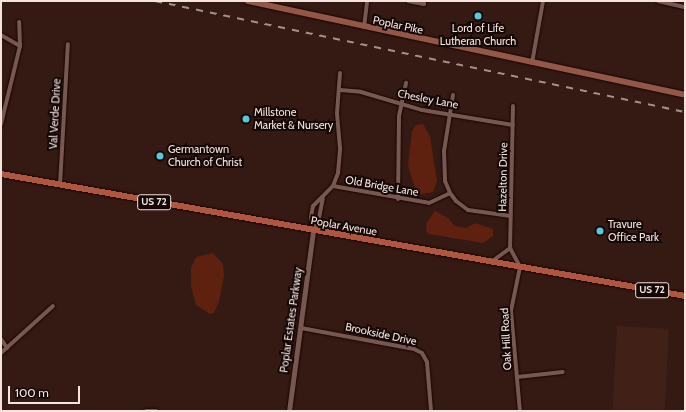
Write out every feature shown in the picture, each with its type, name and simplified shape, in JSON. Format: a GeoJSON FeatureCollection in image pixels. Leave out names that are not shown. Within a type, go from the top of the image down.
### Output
{"type":"FeatureCollection","features":[{"type":"Feature","properties":{"kind":"main road","name":"Poplar Pike"},"geometry":{"type":"LineString","coordinates":[[248,1],[364,28],[685,95]]}},
{"type":"Feature","properties":{"kind":"main road","name":"Poplar Avenue"},"geometry":{"type":"LineString","coordinates":[[1,174],[313,231],[685,296]]}},
{"type":"Feature","properties":{"kind":"street"},"geometry":{"type":"LineString","coordinates":[[364,28],[366,1]]}},
{"type":"Feature","properties":{"kind":"street"},"geometry":{"type":"LineString","coordinates":[[408,1],[424,2]]}},
{"type":"Feature","properties":{"kind":"street"},"geometry":{"type":"LineString","coordinates":[[532,63],[543,1]]}},
{"type":"Feature","properties":{"kind":"street"},"geometry":{"type":"LineString","coordinates":[[658,1],[685,7]]}},
{"type":"Feature","properties":{"kind":"street"},"geometry":{"type":"LineString","coordinates":[[1,124],[3,101],[20,46],[19,22]]}},
{"type":"Feature","properties":{"kind":"street"},"geometry":{"type":"LineString","coordinates":[[1,35],[20,46]]}},
{"type":"Feature","properties":{"kind":"street","name":"Val Verde Drive"},"geometry":{"type":"LineString","coordinates":[[60,185],[68,44]]}},
{"type":"Feature","properties":{"kind":"street"},"geometry":{"type":"LineString","coordinates":[[313,231],[312,210],[333,186],[339,161],[337,113],[340,90],[340,73]]}},
{"type":"Feature","properties":{"kind":"street"},"geometry":{"type":"LineString","coordinates":[[398,199],[401,105],[406,83]]}},
{"type":"Feature","properties":{"kind":"street","name":"Chesley Lane"},"geometry":{"type":"LineString","coordinates":[[340,90],[361,92],[401,105],[513,125]]}},
{"type":"Feature","properties":{"kind":"street"},"geometry":{"type":"LineString","coordinates":[[453,95],[444,151],[445,181],[450,193],[456,201],[468,210],[511,216]]}},
{"type":"Feature","properties":{"kind":"street","name":"Hazelton Drive"},"geometry":{"type":"LineString","coordinates":[[514,106],[510,248],[520,267]]}},
{"type":"Feature","properties":{"kind":"street","name":"Old Bridge Lane"},"geometry":{"type":"LineString","coordinates":[[333,186],[398,199],[430,203],[450,193]]}},
{"type":"Feature","properties":{"kind":"street"},"geometry":{"type":"LineString","coordinates":[[313,231],[319,218],[323,197]]}},
{"type":"Feature","properties":{"kind":"street","name":"Poplar Estates Parkway"},"geometry":{"type":"LineString","coordinates":[[289,411],[313,231]]}},
{"type":"Feature","properties":{"kind":"street"},"geometry":{"type":"LineString","coordinates":[[491,262],[510,248]]}},
{"type":"Feature","properties":{"kind":"street","name":"Oak Hill Road"},"geometry":{"type":"LineString","coordinates":[[520,267],[511,311],[520,411]]}},
{"type":"Feature","properties":{"kind":"street"},"geometry":{"type":"LineString","coordinates":[[1,353],[53,306]]}},
{"type":"Feature","properties":{"kind":"street","name":"Brookside Drive"},"geometry":{"type":"LineString","coordinates":[[301,328],[414,349],[422,353],[427,362],[431,411]]}},
{"type":"Feature","properties":{"kind":"street"},"geometry":{"type":"LineString","coordinates":[[1,339],[7,348]]}},
{"type":"Feature","properties":{"kind":"street"},"geometry":{"type":"LineString","coordinates":[[517,376],[563,372]]}},
{"type":"Feature","properties":{"kind":"street"},"geometry":{"type":"LineString","coordinates":[[146,411],[156,411]]}},
{"type":"Feature","properties":{"kind":"shaded area"},"geometry":{"type":"Polygon","coordinates":[[[423,124],[430,136],[437,181],[433,192],[422,194],[415,187],[408,166],[412,131],[416,125],[423,124]]]}},
{"type":"Feature","properties":{"kind":"shaded area"},"geometry":{"type":"Polygon","coordinates":[[[435,211],[448,218],[455,226],[466,228],[475,223],[493,229],[493,236],[483,243],[429,234],[426,231],[427,222],[435,211]]]}},
{"type":"Feature","properties":{"kind":"shaded area"},"geometry":{"type":"Polygon","coordinates":[[[213,253],[223,264],[224,276],[219,301],[214,313],[210,314],[196,305],[191,287],[191,268],[196,257],[213,253]]]}},
{"type":"Feature","properties":{"kind":"shaded area"},"geometry":{"type":"Polygon","coordinates":[[[617,326],[669,329],[665,411],[613,411],[617,326]]]}},
{"type":"Feature","properties":{"kind":"railway"},"geometry":{"type":"LineString","coordinates":[[155,1],[685,112]]}},
{"type":"Feature","properties":{"kind":"place","name":"Lord of Life Lutheran Church"},"geometry":{"type":"Point","coordinates":[478,16]}},
{"type":"Feature","properties":{"kind":"place","name":"Millstone Market & Nursery"},"geometry":{"type":"Point","coordinates":[246,119]}},
{"type":"Feature","properties":{"kind":"place","name":"Germantown Church of Christ"},"geometry":{"type":"Point","coordinates":[160,156]}},
{"type":"Feature","properties":{"kind":"place","name":"Travure Office Park"},"geometry":{"type":"Point","coordinates":[600,231]}}]}
